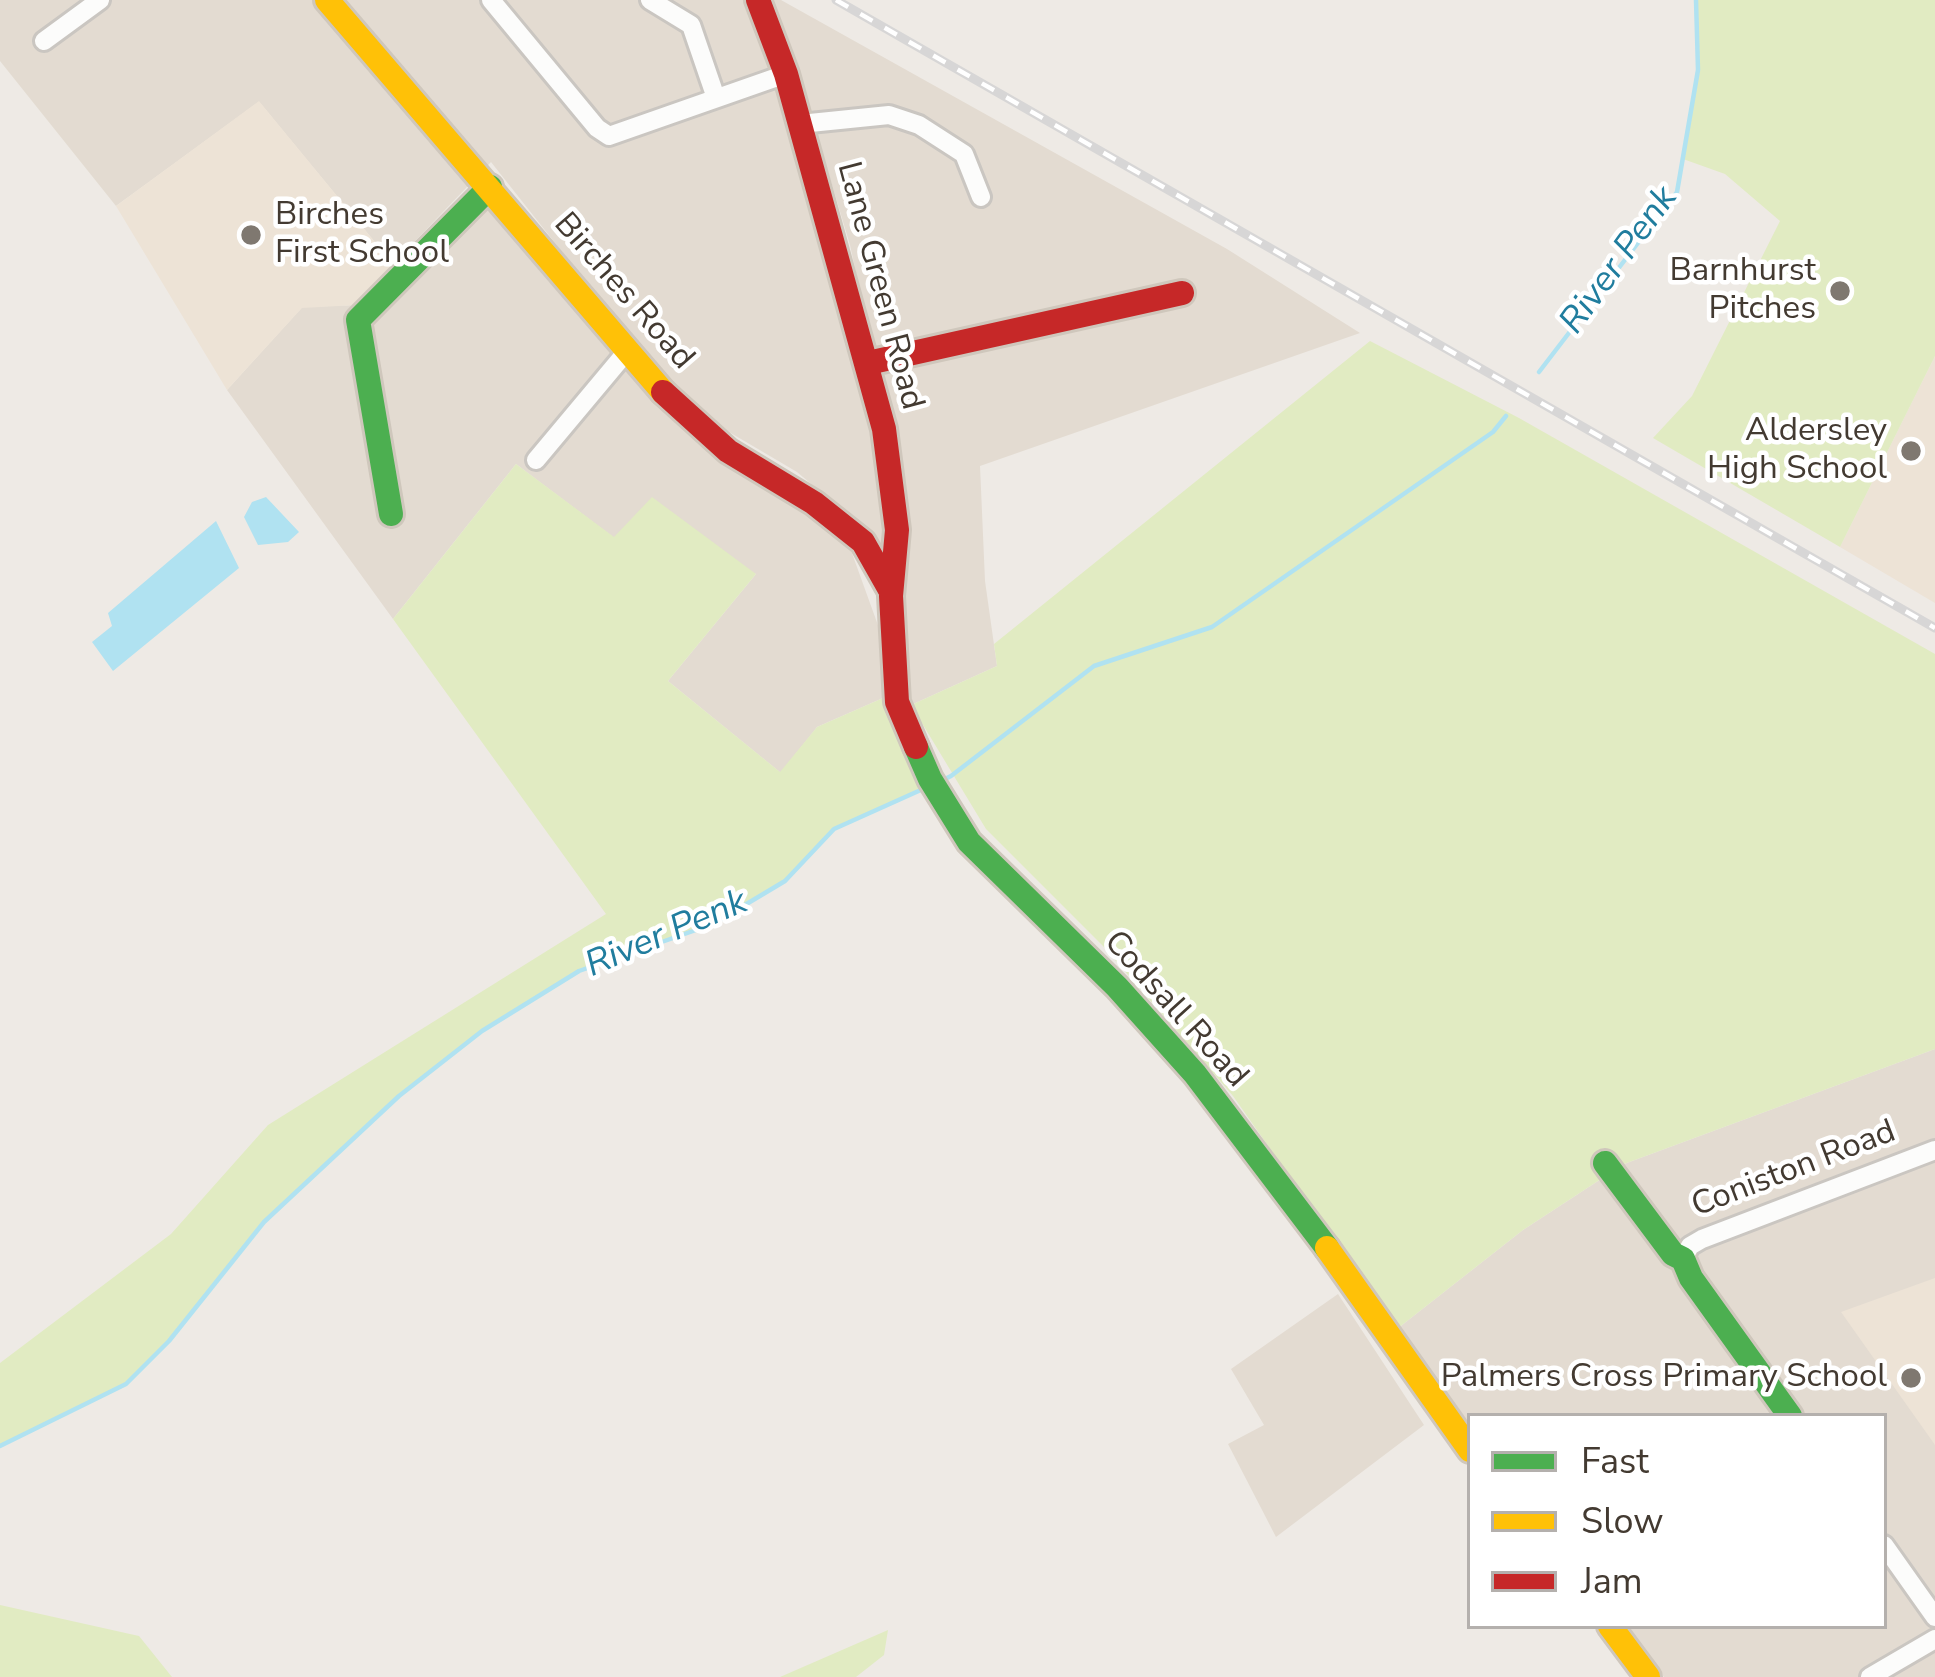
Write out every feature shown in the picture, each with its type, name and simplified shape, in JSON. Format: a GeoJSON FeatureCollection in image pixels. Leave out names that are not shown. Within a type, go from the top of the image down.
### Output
{"type":"FeatureCollection","features":[{"type":"Feature","properties":{"kind":"street"},"geometry":{"type":"LineString","coordinates":[[44,40],[100,0]]}},
{"type":"Feature","properties":{"kind":"street","name":"Birches Road"},"geometry":{"type":"LineString","coordinates":[[327,0],[661,391],[728,451],[814,503],[863,542],[884,574],[891,596]]}},
{"type":"Feature","properties":{"kind":"street"},"geometry":{"type":"LineString","coordinates":[[491,0],[602,133],[615,134],[786,74]]}},
{"type":"Feature","properties":{"kind":"street"},"geometry":{"type":"LineString","coordinates":[[650,0],[692,25],[716,98]]}},
{"type":"Feature","properties":{"kind":"street","name":"Lane Green Road"},"geometry":{"type":"LineString","coordinates":[[758,0],[786,74],[868,363],[896,497],[891,596]]}},
{"type":"Feature","properties":{"kind":"street"},"geometry":{"type":"LineString","coordinates":[[800,124],[889,116],[919,125],[964,154],[981,197]]}},
{"type":"Feature","properties":{"kind":"street"},"geometry":{"type":"LineString","coordinates":[[391,514],[358,320],[490,188]]}},
{"type":"Feature","properties":{"kind":"street"},"geometry":{"type":"LineString","coordinates":[[868,363],[1182,293]]}},
{"type":"Feature","properties":{"kind":"street"},"geometry":{"type":"LineString","coordinates":[[536,460],[628,350]]}},
{"type":"Feature","properties":{"kind":"street","name":"Codsall Road"},"geometry":{"type":"LineString","coordinates":[[891,596],[897,702],[930,779],[969,842],[1117,987],[1195,1074],[1300,1208],[1467,1446]]}},
{"type":"Feature","properties":{"kind":"street","name":"Coniston Road"},"geometry":{"type":"LineString","coordinates":[[1788,1413],[1691,1278],[1684,1259],[1690,1246],[1935,1150]]}},
{"type":"Feature","properties":{"kind":"street","name":"Coniston Road"},"geometry":{"type":"LineString","coordinates":[[1605,1163],[1673,1254],[1684,1259]]}},
{"type":"Feature","properties":{"kind":"street"},"geometry":{"type":"LineString","coordinates":[[1887,1549],[1935,1617]]}},
{"type":"Feature","properties":{"kind":"street"},"geometry":{"type":"LineString","coordinates":[[1612,1629],[1648,1677]]}},
{"type":"Feature","properties":{"kind":"street"},"geometry":{"type":"LineString","coordinates":[[1870,1677],[1935,1639]]}},
{"type":"Feature","properties":{"kind":"shaded area"},"geometry":{"type":"Polygon","coordinates":[[[0,0],[781,0],[1227,249],[1360,333],[980,466],[985,581],[997,666],[911,705],[906,670],[906,502],[850,245],[827,168],[807,175],[888,498],[886,547],[797,472],[724,429],[681,394],[646,358],[491,162],[393,264],[259,102],[116,206],[0,61],[0,0]]]}},
{"type":"Feature","properties":{"kind":"shaded area","name":"Birches First School"},"geometry":{"type":"Polygon","coordinates":[[[259,101],[393,264],[356,305],[302,308],[227,390],[116,206],[259,101]]]}},
{"type":"Feature","properties":{"kind":"shaded area"},"geometry":{"type":"Polygon","coordinates":[[[489,206],[768,486],[849,545],[879,628],[883,698],[817,727],[781,773],[668,681],[756,574],[614,538],[516,464],[393,619],[227,390],[302,307],[356,305],[411,279],[489,206]]]}},
{"type":"Feature","properties":{"kind":"shaded area","name":"Aldersley High School"},"geometry":{"type":"Polygon","coordinates":[[[1935,356],[1935,603],[1840,547],[1935,356]]]}},
{"type":"Feature","properties":{"kind":"shaded area"},"geometry":{"type":"Polygon","coordinates":[[[1935,1049],[1935,1677],[1664,1677],[1627,1629],[1887,1629],[1887,1413],[1467,1413],[1467,1420],[1397,1329],[1523,1230],[1624,1164],[1935,1049]]]}},
{"type":"Feature","properties":{"kind":"shaded area","name":"Palmers Cross Primary School"},"geometry":{"type":"Polygon","coordinates":[[[1935,1278],[1935,1445],[1841,1312],[1935,1278]]]}},
{"type":"Feature","properties":{"kind":"shaded area"},"geometry":{"type":"Polygon","coordinates":[[[1338,1294],[1424,1425],[1276,1537],[1228,1444],[1264,1425],[1231,1369],[1338,1294]]]}},
{"type":"Feature","properties":{"kind":"green space","name":"Barnhurst Pitches"},"geometry":{"type":"Polygon","coordinates":[[[1696,0],[1935,0],[1935,356],[1840,547],[1653,438],[1692,396],[1780,221],[1725,174],[1683,159],[1698,70],[1696,0]]]}},
{"type":"Feature","properties":{"kind":"green space"},"geometry":{"type":"Polygon","coordinates":[[[1370,341],[1519,418],[1935,654],[1935,1049],[1624,1164],[1523,1230],[1397,1329],[1233,1096],[1103,946],[986,829],[911,705],[997,666],[994,644],[1370,341]]]}},
{"type":"Feature","properties":{"kind":"green space"},"geometry":{"type":"Polygon","coordinates":[[[516,464],[614,537],[652,497],[756,574],[668,681],[780,772],[817,727],[883,698],[927,787],[834,829],[785,881],[713,924],[579,971],[482,1031],[399,1096],[264,1222],[169,1341],[126,1384],[0,1446],[0,1363],[171,1234],[268,1125],[606,914],[393,619],[516,464]]]}},
{"type":"Feature","properties":{"kind":"green space"},"geometry":{"type":"Polygon","coordinates":[[[0,1605],[139,1636],[172,1677],[0,1677],[0,1605]]]}},
{"type":"Feature","properties":{"kind":"green space"},"geometry":{"type":"Polygon","coordinates":[[[888,1630],[884,1655],[856,1677],[780,1677],[888,1630]]]}},
{"type":"Feature","properties":{"kind":"water"},"geometry":{"type":"Polygon","coordinates":[[[266,497],[299,532],[288,542],[258,545],[244,517],[252,502],[266,497]]]}},
{"type":"Feature","properties":{"kind":"water"},"geometry":{"type":"Polygon","coordinates":[[[216,521],[239,568],[113,671],[92,642],[112,626],[108,613],[216,521]]]}},
{"type":"Feature","properties":{"kind":"waterway","name":"River Penk"},"geometry":{"type":"LineString","coordinates":[[1539,372],[1677,192],[1698,70],[1696,0]]}},
{"type":"Feature","properties":{"kind":"waterway","name":"River Penk"},"geometry":{"type":"LineString","coordinates":[[939,782],[1094,666],[1212,627],[1493,432],[1506,416]]}},
{"type":"Feature","properties":{"kind":"waterway","name":"River Penk"},"geometry":{"type":"LineString","coordinates":[[0,1446],[126,1384],[169,1341],[264,1222],[399,1096],[482,1031],[579,971],[713,924],[785,881],[834,829],[923,789]]}},
{"type":"Feature","properties":{"kind":"railway"},"geometry":{"type":"LineString","coordinates":[[836,0],[1935,628]]}},
{"type":"Feature","properties":{"kind":"traffic: fast"},"geometry":{"type":"LineString","coordinates":[[391,514],[358,320],[490,187]]}},
{"type":"Feature","properties":{"kind":"traffic: fast"},"geometry":{"type":"LineString","coordinates":[[916,747],[969,842],[1117,987],[1195,1074],[1327,1248]]}},
{"type":"Feature","properties":{"kind":"traffic: fast"},"geometry":{"type":"LineString","coordinates":[[1605,1163],[1673,1254],[1683,1259],[1691,1278],[1788,1413]]}},
{"type":"Feature","properties":{"kind":"traffic: slow"},"geometry":{"type":"LineString","coordinates":[[327,0],[663,392]]}},
{"type":"Feature","properties":{"kind":"traffic: slow"},"geometry":{"type":"LineString","coordinates":[[1327,1248],[1467,1446]]}},
{"type":"Feature","properties":{"kind":"traffic: slow"},"geometry":{"type":"LineString","coordinates":[[1612,1629],[1648,1677]]}},
{"type":"Feature","properties":{"kind":"traffic: jam"},"geometry":{"type":"LineString","coordinates":[[758,0],[786,74],[884,429],[897,530],[891,596],[897,702],[916,747]]}},
{"type":"Feature","properties":{"kind":"traffic: jam"},"geometry":{"type":"LineString","coordinates":[[868,363],[1182,293]]}},
{"type":"Feature","properties":{"kind":"traffic: jam"},"geometry":{"type":"LineString","coordinates":[[663,392],[728,451],[814,503],[863,542],[889,588]]}},
{"type":"Feature","properties":{"kind":"place","name":"Birches First School"},"geometry":{"type":"Point","coordinates":[251,235]}},
{"type":"Feature","properties":{"kind":"place","name":"Barnhurst Pitches"},"geometry":{"type":"Point","coordinates":[1840,291]}},
{"type":"Feature","properties":{"kind":"place","name":"Aldersley High School"},"geometry":{"type":"Point","coordinates":[1911,451]}},
{"type":"Feature","properties":{"kind":"place","name":"Palmers Cross Primary School"},"geometry":{"type":"Point","coordinates":[1911,1378]}}]}
